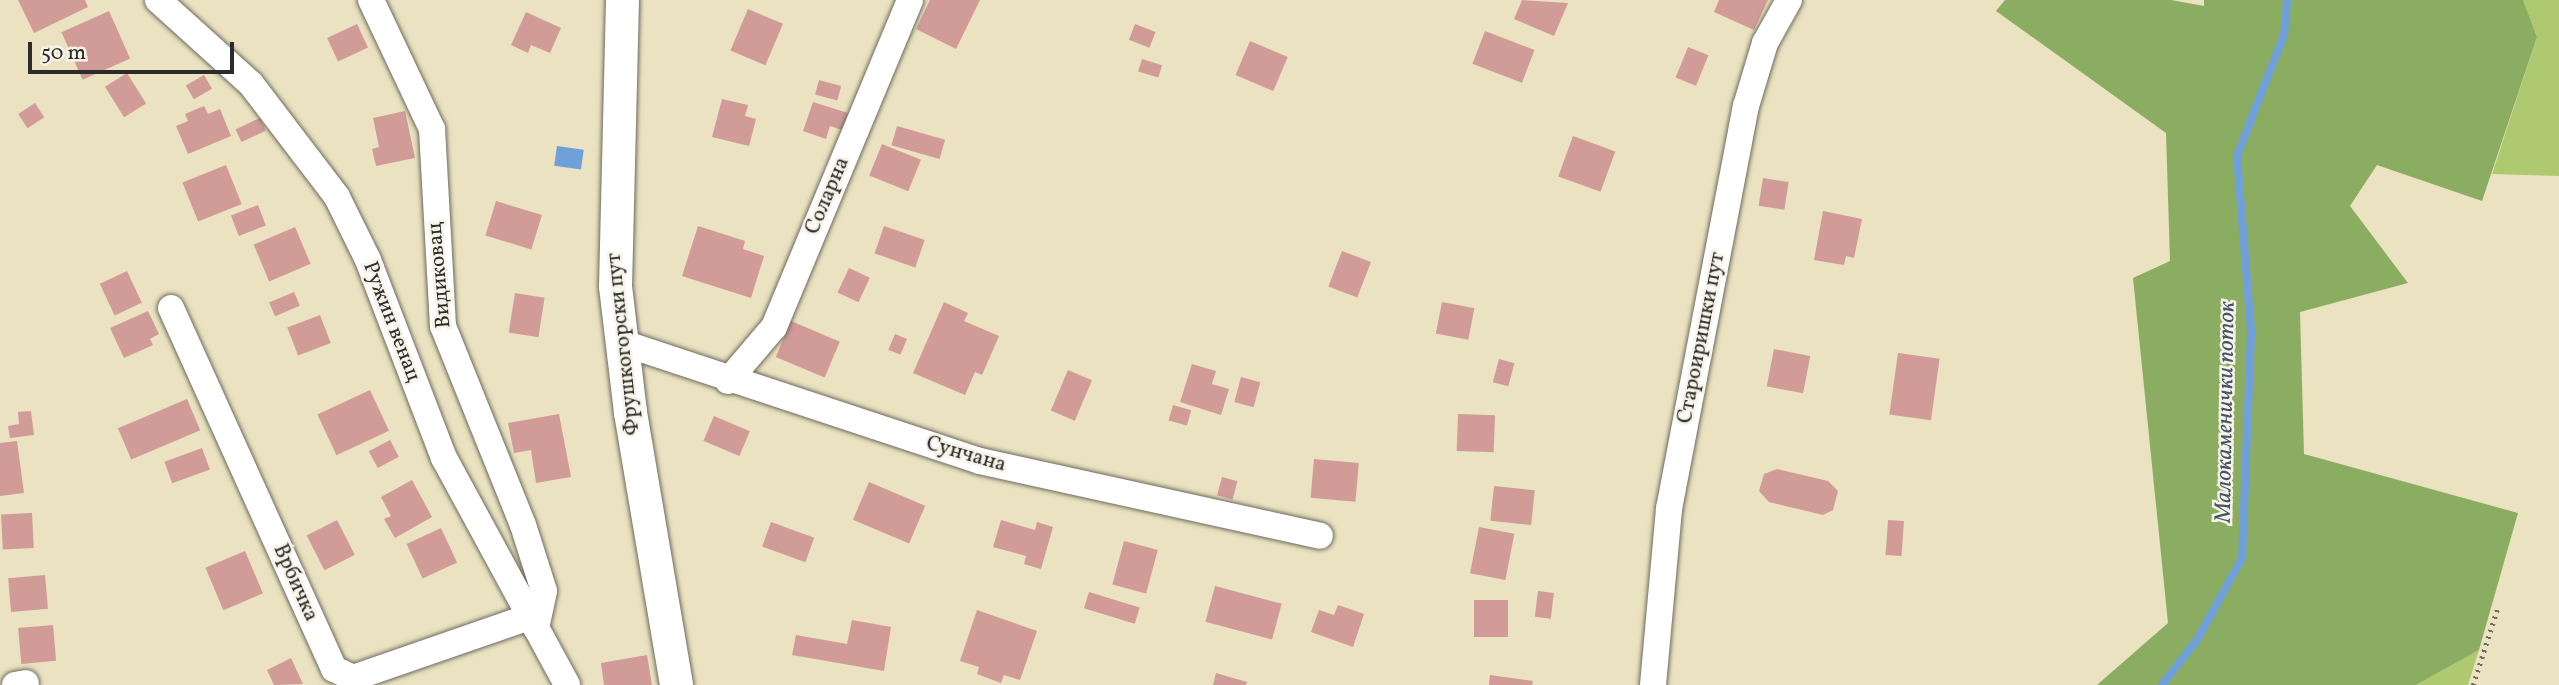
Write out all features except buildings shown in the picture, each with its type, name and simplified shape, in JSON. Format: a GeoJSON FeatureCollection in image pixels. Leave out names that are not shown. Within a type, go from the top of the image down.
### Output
{"type":"FeatureCollection","features":[{"type":"Feature","properties":{"kind":"street","name":"Ружин венац"},"geometry":{"type":"LineString","coordinates":[[158,0],[251,84],[337,197],[368,260],[444,458],[567,685]]}},
{"type":"Feature","properties":{"kind":"street","name":"Видиковац"},"geometry":{"type":"LineString","coordinates":[[370,0],[432,129],[443,326],[540,578],[544,592],[532,622]]}},
{"type":"Feature","properties":{"kind":"street","name":"Фрушкогорски пут"},"geometry":{"type":"LineString","coordinates":[[622,0],[613,233],[620,342],[676,685]]}},
{"type":"Feature","properties":{"kind":"street","name":"Соларна"},"geometry":{"type":"LineString","coordinates":[[728,381],[774,327],[909,0]]}},
{"type":"Feature","properties":{"kind":"street","name":"Староиришки пут"},"geometry":{"type":"LineString","coordinates":[[1653,685],[1669,509],[1746,106],[1765,43],[1788,0]]}},
{"type":"Feature","properties":{"kind":"street","name":"Врбичка"},"geometry":{"type":"LineString","coordinates":[[171,308],[334,669],[353,678],[532,622]]}},
{"type":"Feature","properties":{"kind":"street","name":"Сунчана"},"geometry":{"type":"LineString","coordinates":[[620,342],[728,381],[980,461],[1320,536]]}},
{"type":"Feature","properties":{"kind":"path"},"geometry":{"type":"LineString","coordinates":[[2473,685],[2497,610]]}},
{"type":"Feature","properties":{"kind":"green space"},"geometry":{"type":"Polygon","coordinates":[[[2005,0],[2171,0],[2204,6],[2204,0],[2523,0],[2537,37],[2482,201],[2377,165],[2350,206],[2408,283],[2300,312],[2304,454],[2518,513],[2479,650],[2416,685],[2097,685],[2168,623],[2133,278],[2170,261],[2166,133],[1996,11],[2005,0]]]}},
{"type":"Feature","properties":{"kind":"green space"},"geometry":{"type":"Polygon","coordinates":[[[2523,0],[2559,0],[2559,176],[2492,174],[2537,37],[2523,0]]]}},
{"type":"Feature","properties":{"kind":"green space"},"geometry":{"type":"Polygon","coordinates":[[[2479,650],[2468,685],[2416,685],[2479,650]]]}},
{"type":"Feature","properties":{"kind":"water"},"geometry":{"type":"Polygon","coordinates":[[[557,146],[584,150],[581,170],[554,166],[557,146]]]}},
{"type":"Feature","properties":{"kind":"waterway","name":"Малокаменички поток"},"geometry":{"type":"LineString","coordinates":[[2162,685],[2197,640],[2242,558],[2251,330],[2237,156],[2284,35],[2287,0]]}}]}
